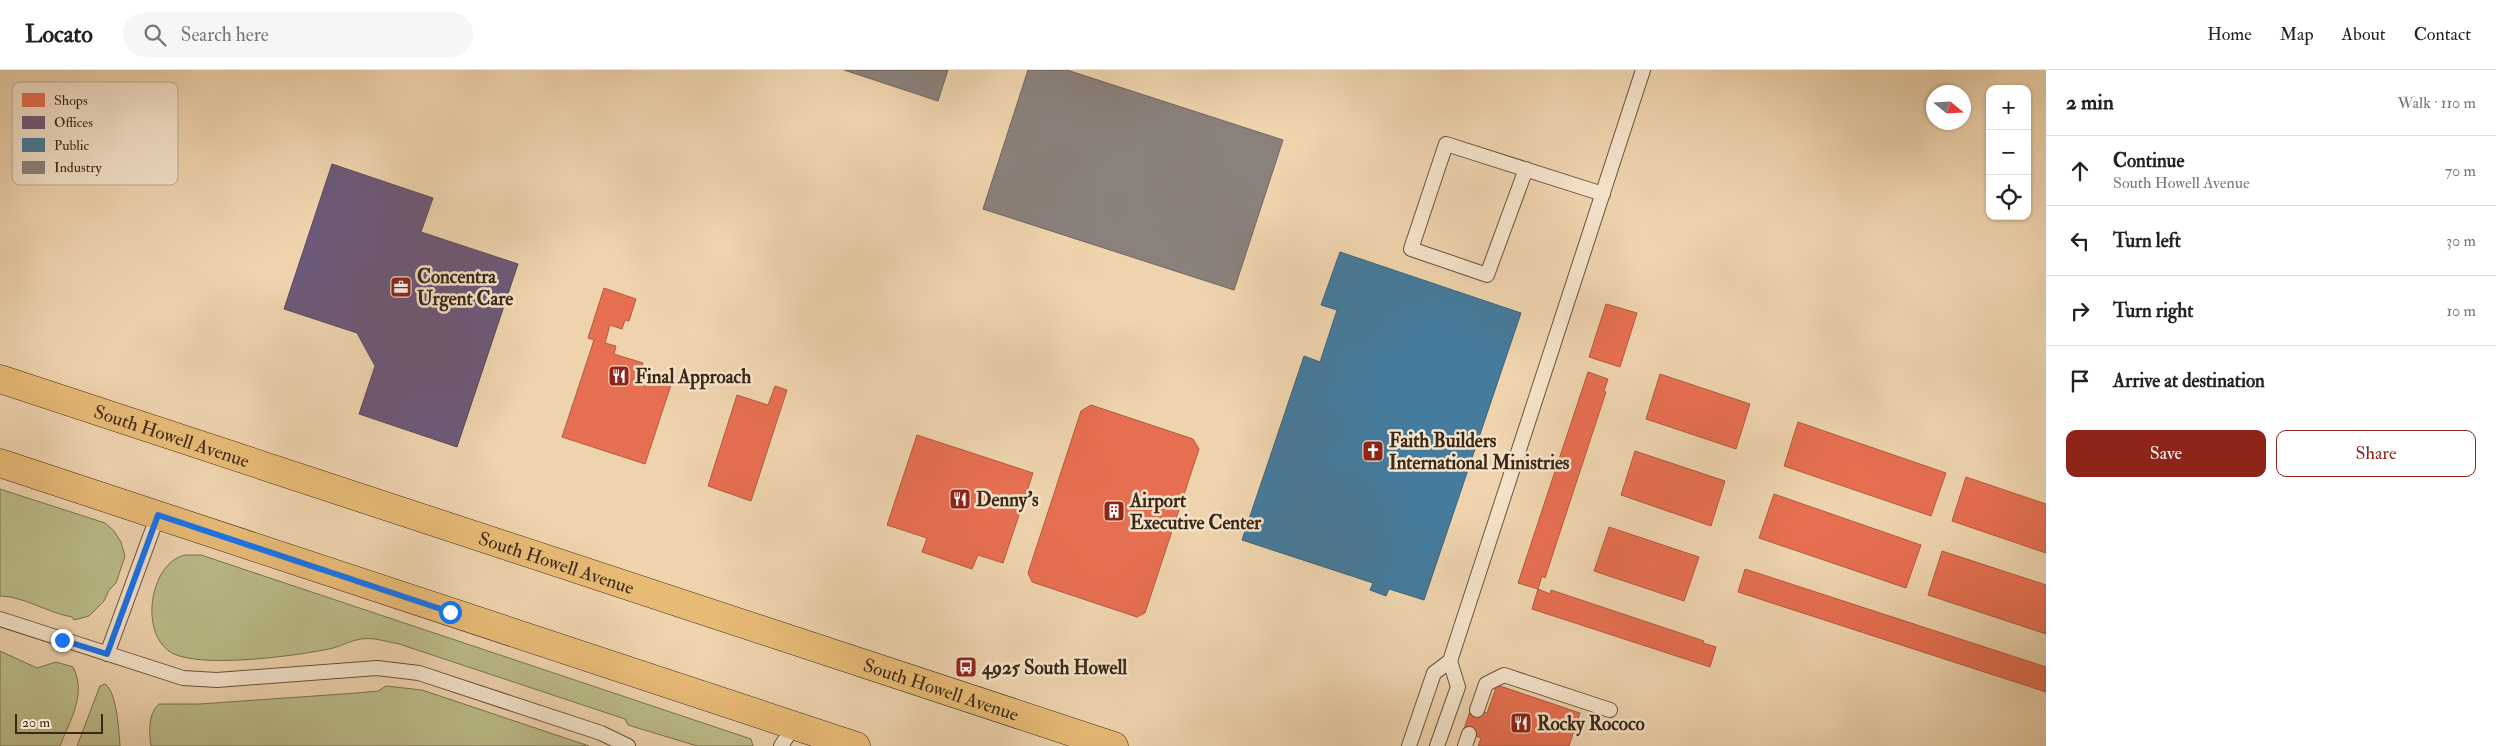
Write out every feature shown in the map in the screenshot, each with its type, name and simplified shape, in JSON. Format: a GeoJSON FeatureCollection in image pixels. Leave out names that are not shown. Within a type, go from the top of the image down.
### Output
{"type":"FeatureCollection","features":[{"type":"Feature","properties":{"kind":"main road","name":"South Howell Avenue"},"geometry":{"type":"LineString","coordinates":[[0,379],[1114,746]]}},
{"type":"Feature","properties":{"kind":"main road"},"geometry":{"type":"LineString","coordinates":[[0,463],[158,515],[787,736],[856,746]]}},
{"type":"Feature","properties":{"kind":"lane"},"geometry":{"type":"LineString","coordinates":[[1409,746],[1434,674],[1450,661],[1644,70]]}},
{"type":"Feature","properties":{"kind":"lane"},"geometry":{"type":"LineString","coordinates":[[1526,169],[1487,275],[1411,249],[1446,144],[1526,169],[1603,194]]}},
{"type":"Feature","properties":{"kind":"lane"},"geometry":{"type":"LineString","coordinates":[[107,654],[158,515]]}},
{"type":"Feature","properties":{"kind":"lane"},"geometry":{"type":"LineString","coordinates":[[0,619],[170,675],[197,679],[377,668],[419,673],[601,733],[628,746]]}},
{"type":"Feature","properties":{"kind":"lane"},"geometry":{"type":"LineString","coordinates":[[1437,746],[1458,686],[1450,661]]}},
{"type":"Feature","properties":{"kind":"lane"},"geometry":{"type":"LineString","coordinates":[[1477,710],[1486,684],[1504,675],[1610,710]]}},
{"type":"Feature","properties":{"kind":"green space"},"geometry":{"type":"Polygon","coordinates":[[[0,489],[105,523],[114,531],[121,542],[125,556],[116,583],[109,590],[104,601],[89,616],[74,620],[72,617],[18,599],[0,596],[0,489]]]}},
{"type":"Feature","properties":{"kind":"green space"},"geometry":{"type":"Polygon","coordinates":[[[185,555],[201,555],[751,739],[753,746],[697,746],[628,725],[625,719],[399,644],[375,639],[358,640],[314,652],[250,659],[206,660],[174,654],[163,645],[155,632],[152,617],[152,601],[156,585],[163,571],[173,561],[185,555]]]}},
{"type":"Feature","properties":{"kind":"green space"},"geometry":{"type":"Polygon","coordinates":[[[0,651],[37,668],[56,662],[73,667],[77,677],[78,697],[76,707],[60,746],[0,746],[0,651]]]}},
{"type":"Feature","properties":{"kind":"green space"},"geometry":{"type":"Polygon","coordinates":[[[105,684],[109,688],[115,703],[120,746],[77,746],[100,686],[105,684]]]}},
{"type":"Feature","properties":{"kind":"green space"},"geometry":{"type":"Polygon","coordinates":[[[386,686],[422,690],[589,746],[151,746],[151,718],[159,704],[200,704],[357,693],[378,691],[386,686]]]}},
{"type":"Feature","properties":{"kind":"building: Shops","name":"Final Approach"},"geometry":{"type":"Polygon","coordinates":[[[604,288],[636,299],[629,321],[625,320],[622,329],[610,325],[605,343],[616,346],[614,354],[643,363],[640,371],[672,382],[645,464],[562,437],[594,340],[588,338],[604,288]]]}},
{"type":"Feature","properties":{"kind":"building: Shops"},"geometry":{"type":"Polygon","coordinates":[[[1606,304],[1637,313],[1620,367],[1589,357],[1606,304]]]}},
{"type":"Feature","properties":{"kind":"building: Shops"},"geometry":{"type":"Polygon","coordinates":[[[1588,372],[1608,379],[1604,391],[1606,392],[1545,578],[1542,576],[1538,589],[1518,583],[1588,372]]]}},
{"type":"Feature","properties":{"kind":"building: Shops"},"geometry":{"type":"Polygon","coordinates":[[[1660,374],[1750,404],[1736,449],[1646,419],[1660,374]]]}},
{"type":"Feature","properties":{"kind":"building: Shops"},"geometry":{"type":"Polygon","coordinates":[[[775,386],[787,390],[751,501],[708,486],[737,395],[768,405],[775,386]]]}},
{"type":"Feature","properties":{"kind":"building: Shops","name":"Airport Executive Center"},"geometry":{"type":"Polygon","coordinates":[[[1091,405],[1193,439],[1199,449],[1145,613],[1137,617],[1032,582],[1028,573],[1081,411],[1091,405]]]}},
{"type":"Feature","properties":{"kind":"building: Shops"},"geometry":{"type":"Polygon","coordinates":[[[1798,422],[1946,473],[1931,516],[1784,466],[1798,422]]]}},
{"type":"Feature","properties":{"kind":"building: Shops","name":"Denny's"},"geometry":{"type":"Polygon","coordinates":[[[917,435],[1033,473],[1003,563],[978,555],[972,569],[922,552],[927,538],[887,525],[917,435]]]}},
{"type":"Feature","properties":{"kind":"building: Shops"},"geometry":{"type":"Polygon","coordinates":[[[1635,451],[1725,481],[1711,526],[1621,495],[1635,451]]]}},
{"type":"Feature","properties":{"kind":"building: Shops"},"geometry":{"type":"Polygon","coordinates":[[[1966,477],[2046,504],[2046,553],[1952,521],[1966,477]]]}},
{"type":"Feature","properties":{"kind":"building: Shops"},"geometry":{"type":"Polygon","coordinates":[[[1774,494],[1921,545],[1906,588],[1759,538],[1774,494]]]}},
{"type":"Feature","properties":{"kind":"building: Shops"},"geometry":{"type":"Polygon","coordinates":[[[1609,527],[1699,557],[1684,601],[1594,571],[1609,527]]]}},
{"type":"Feature","properties":{"kind":"building: Shops"},"geometry":{"type":"Polygon","coordinates":[[[1942,551],[2046,585],[2046,634],[1928,595],[1942,551]]]}},
{"type":"Feature","properties":{"kind":"building: Shops"},"geometry":{"type":"Polygon","coordinates":[[[1745,569],[2046,667],[2046,692],[1738,592],[1745,569]]]}},
{"type":"Feature","properties":{"kind":"building: Shops"},"geometry":{"type":"Polygon","coordinates":[[[1538,589],[1550,594],[1551,590],[1704,641],[1703,643],[1716,647],[1710,667],[1532,609],[1538,589]]]}},
{"type":"Feature","properties":{"kind":"building: Shops","name":"Rocky Rococo"},"geometry":{"type":"Polygon","coordinates":[[[1497,685],[1580,713],[1569,746],[1478,746],[1481,738],[1463,732],[1471,708],[1487,713],[1497,685]]]}},
{"type":"Feature","properties":{"kind":"building: Offices","name":"Concentra Urgent Care"},"geometry":{"type":"Polygon","coordinates":[[[332,164],[433,198],[421,232],[518,264],[457,447],[359,414],[375,366],[357,333],[284,309],[332,164]]]}},
{"type":"Feature","properties":{"kind":"building: Public","name":"Faith Builders International Ministries"},"geometry":{"type":"Polygon","coordinates":[[[1340,252],[1521,313],[1424,600],[1389,589],[1386,596],[1370,590],[1373,583],[1242,540],[1304,356],[1320,362],[1337,310],[1321,305],[1340,252]]]}},
{"type":"Feature","properties":{"kind":"building: Industry"},"geometry":{"type":"Polygon","coordinates":[[[844,70],[948,70],[938,101],[844,70]]]}},
{"type":"Feature","properties":{"kind":"building: Industry"},"geometry":{"type":"Polygon","coordinates":[[[1028,70],[1067,70],[1283,140],[1234,290],[983,209],[1028,70]]]}},
{"type":"Feature","properties":{"kind":"place","name":"Concentra Urgent Care"},"geometry":{"type":"Point","coordinates":[401,287]}},
{"type":"Feature","properties":{"kind":"place","name":"Final Approach"},"geometry":{"type":"Point","coordinates":[619,376]}},
{"type":"Feature","properties":{"kind":"place","name":"Faith Builders International Ministries"},"geometry":{"type":"Point","coordinates":[1373,451]}},
{"type":"Feature","properties":{"kind":"place","name":"Denny's"},"geometry":{"type":"Point","coordinates":[960,499]}},
{"type":"Feature","properties":{"kind":"place","name":"Airport Executive Center"},"geometry":{"type":"Point","coordinates":[1114,511]}},
{"type":"Feature","properties":{"kind":"place","name":"4925 South Howell"},"geometry":{"type":"Point","coordinates":[966,667]}},
{"type":"Feature","properties":{"kind":"place","name":"Rocky Rococo"},"geometry":{"type":"Point","coordinates":[1521,723]}},
{"type":"Feature","properties":{"kind":"route"},"geometry":{"type":"LineString","coordinates":[[62,640],[107,654],[158,515],[450,612]]}}]}
